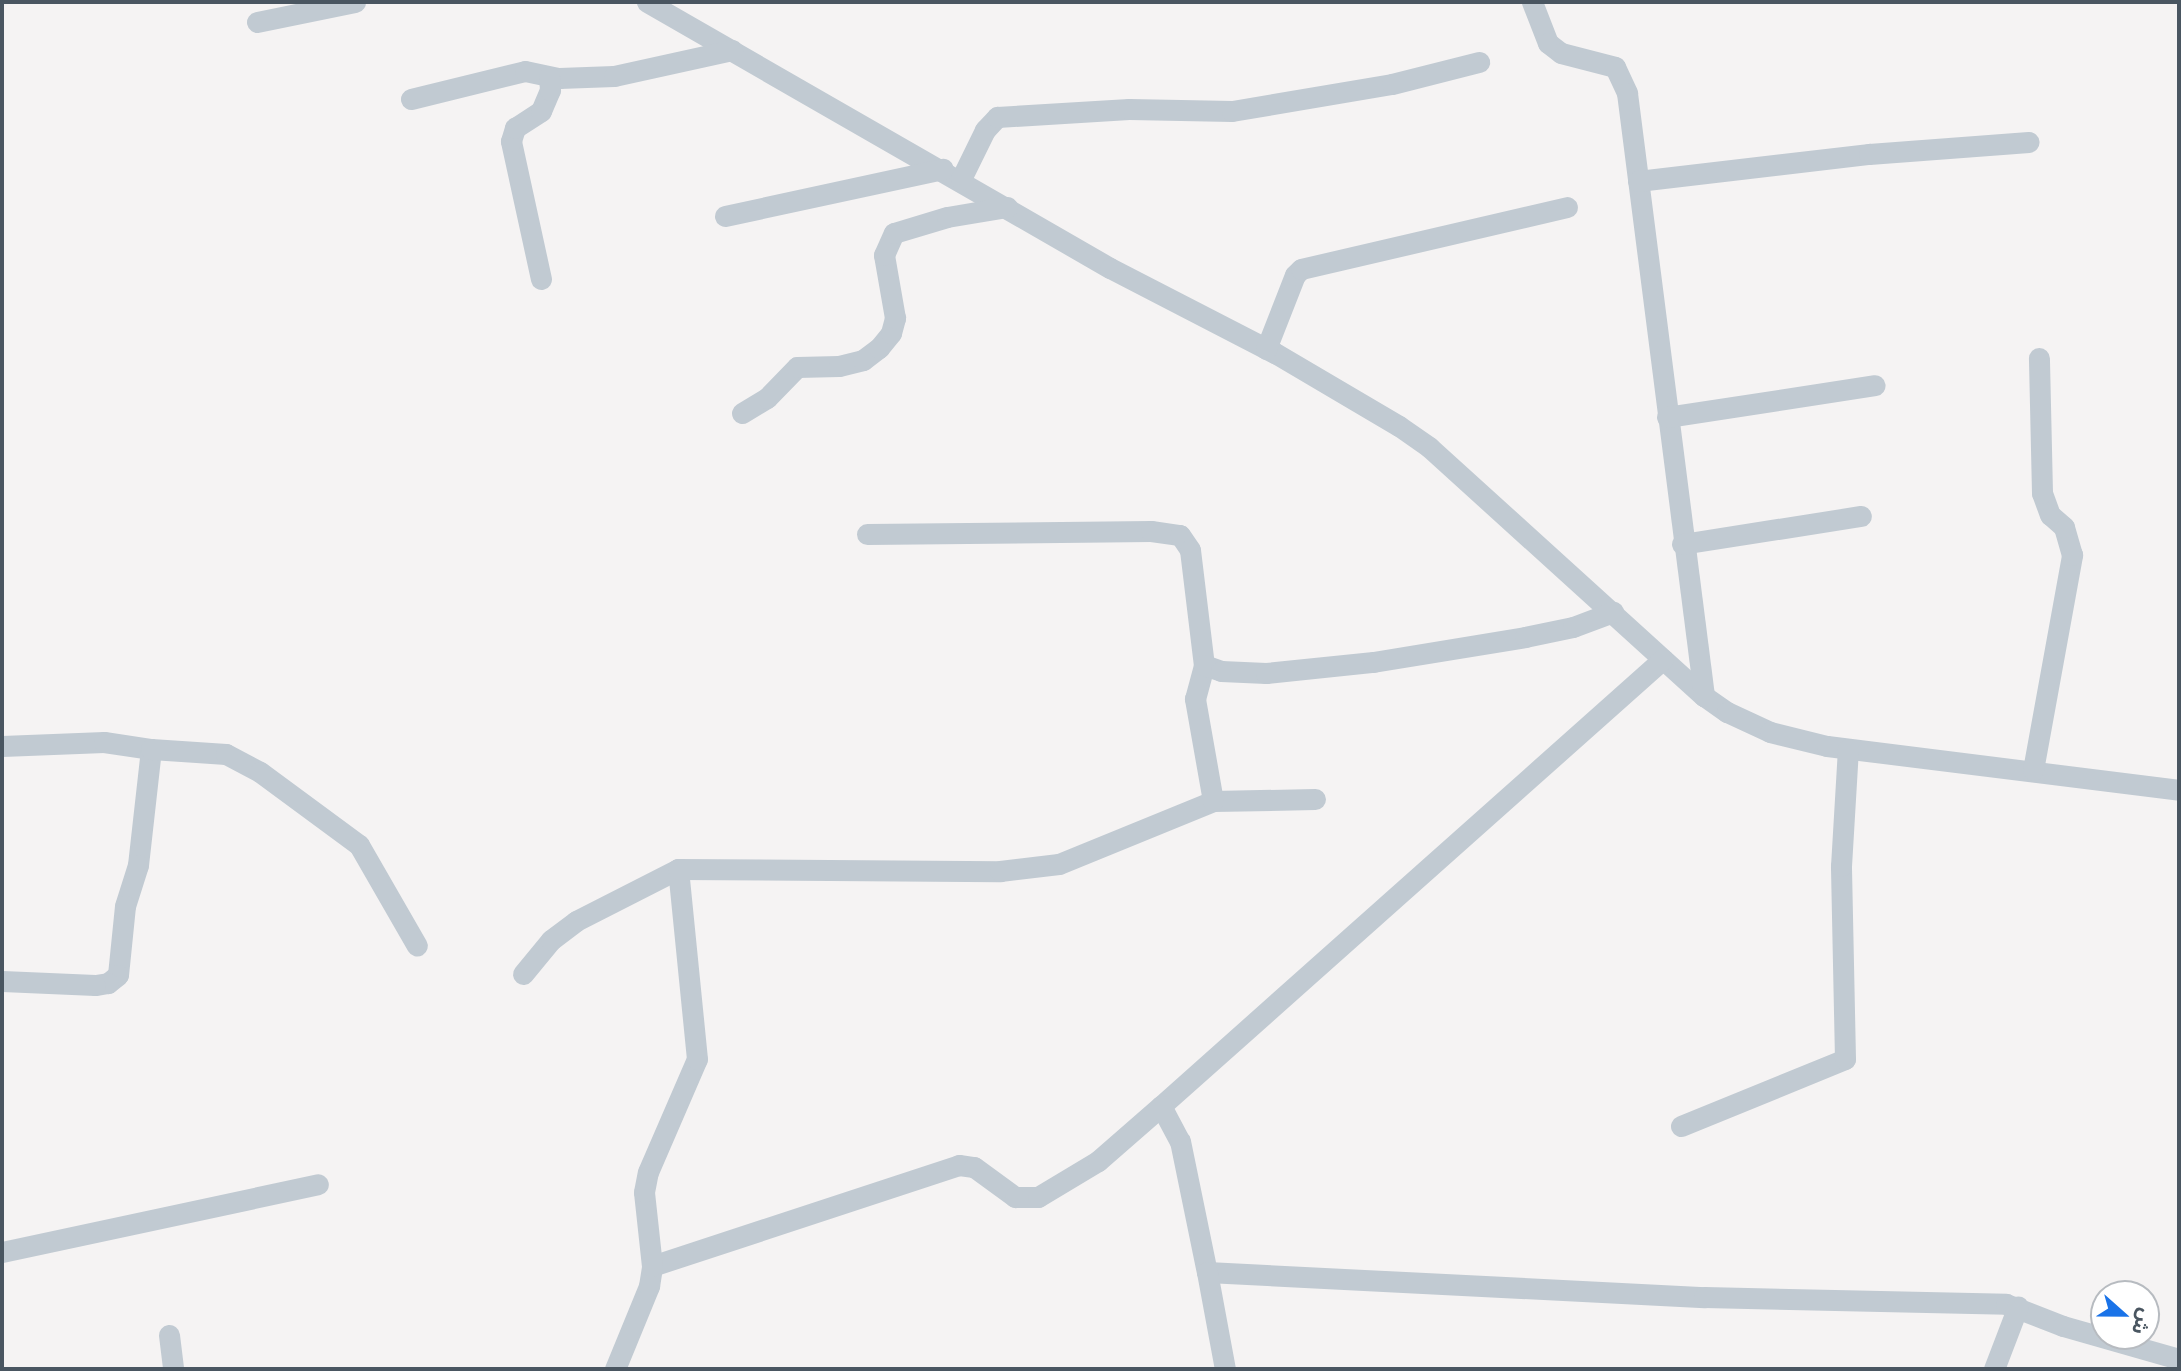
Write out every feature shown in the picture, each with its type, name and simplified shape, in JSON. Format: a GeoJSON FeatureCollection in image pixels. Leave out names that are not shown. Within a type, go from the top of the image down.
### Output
{"type":"FeatureCollection","features":[{"type":"Feature","properties":{"kind":"street"},"geometry":{"type":"LineString","coordinates":[[257,22],[355,2]]}},
{"type":"Feature","properties":{"kind":"street"},"geometry":{"type":"LineString","coordinates":[[647,2],[952,174],[1111,268],[1266,349],[1429,447],[1704,696],[1770,732],[1848,749],[2179,790]]}},
{"type":"Feature","properties":{"kind":"street"},"geometry":{"type":"LineString","coordinates":[[1532,2],[1548,43],[1561,53],[1615,67],[1621,75],[1638,181],[1682,544],[1704,696]]}},
{"type":"Feature","properties":{"kind":"street"},"geometry":{"type":"LineString","coordinates":[[411,99],[524,71],[549,78],[614,76],[732,50]]}},
{"type":"Feature","properties":{"kind":"street"},"geometry":{"type":"LineString","coordinates":[[725,216],[952,174],[997,117],[1129,109],[1232,111],[1392,84],[1479,62]]}},
{"type":"Feature","properties":{"kind":"street"},"geometry":{"type":"LineString","coordinates":[[541,279],[511,141],[515,128],[541,111],[550,90],[549,78]]}},
{"type":"Feature","properties":{"kind":"street"},"geometry":{"type":"LineString","coordinates":[[1638,181],[1869,154],[2029,142]]}},
{"type":"Feature","properties":{"kind":"street"},"geometry":{"type":"LineString","coordinates":[[742,413],[767,398],[797,367],[839,366],[863,360],[879,348],[891,333],[895,318],[884,256],[894,233],[947,217],[1007,207]]}},
{"type":"Feature","properties":{"kind":"street"},"geometry":{"type":"LineString","coordinates":[[1266,349],[1295,275],[1301,269],[1567,207]]}},
{"type":"Feature","properties":{"kind":"street"},"geometry":{"type":"LineString","coordinates":[[2034,770],[2072,555],[2063,527],[2050,515],[2042,493],[2039,358]]}},
{"type":"Feature","properties":{"kind":"street"},"geometry":{"type":"LineString","coordinates":[[1667,417],[1875,384]]}},
{"type":"Feature","properties":{"kind":"street"},"geometry":{"type":"LineString","coordinates":[[1682,544],[1861,516]]}},
{"type":"Feature","properties":{"kind":"street"},"geometry":{"type":"LineString","coordinates":[[867,534],[1151,531],[1181,535],[1190,550],[1204,665],[1195,699],[1213,801]]}},
{"type":"Feature","properties":{"kind":"street"},"geometry":{"type":"LineString","coordinates":[[1204,665],[1221,671],[1266,673],[1384,660],[1561,630],[1613,612]]}},
{"type":"Feature","properties":{"kind":"street"},"geometry":{"type":"LineString","coordinates":[[652,1266],[959,1166],[974,1167],[1015,1197],[1038,1197],[1098,1161],[1663,659]]}},
{"type":"Feature","properties":{"kind":"street"},"geometry":{"type":"LineString","coordinates":[[2,746],[104,742],[150,750],[226,754],[260,772],[359,845],[417,946]]}},
{"type":"Feature","properties":{"kind":"street"},"geometry":{"type":"LineString","coordinates":[[1681,1126],[1845,1059],[1841,866],[1848,749]]}},
{"type":"Feature","properties":{"kind":"street"},"geometry":{"type":"LineString","coordinates":[[2,981],[95,985],[108,983],[118,975],[124,914],[136,878],[150,750]]}},
{"type":"Feature","properties":{"kind":"street"},"geometry":{"type":"LineString","coordinates":[[523,974],[551,940],[576,922],[678,869],[1039,868],[1081,857],[1213,801],[1315,799]]}},
{"type":"Feature","properties":{"kind":"street"},"geometry":{"type":"LineString","coordinates":[[615,1369],[643,1304],[652,1266],[645,1183],[697,1059],[678,869]]}},
{"type":"Feature","properties":{"kind":"street"},"geometry":{"type":"LineString","coordinates":[[1161,1106],[1180,1141],[1225,1369]]}},
{"type":"Feature","properties":{"kind":"street"},"geometry":{"type":"LineString","coordinates":[[2,1252],[318,1184]]}},
{"type":"Feature","properties":{"kind":"street"},"geometry":{"type":"LineString","coordinates":[[1207,1272],[1704,1297],[1741,1295],[2018,1306],[2063,1326],[2179,1359]]}},
{"type":"Feature","properties":{"kind":"street"},"geometry":{"type":"LineString","coordinates":[[1994,1369],[2018,1306]]}},
{"type":"Feature","properties":{"kind":"street"},"geometry":{"type":"LineString","coordinates":[[169,1335],[173,1369]]}}]}
